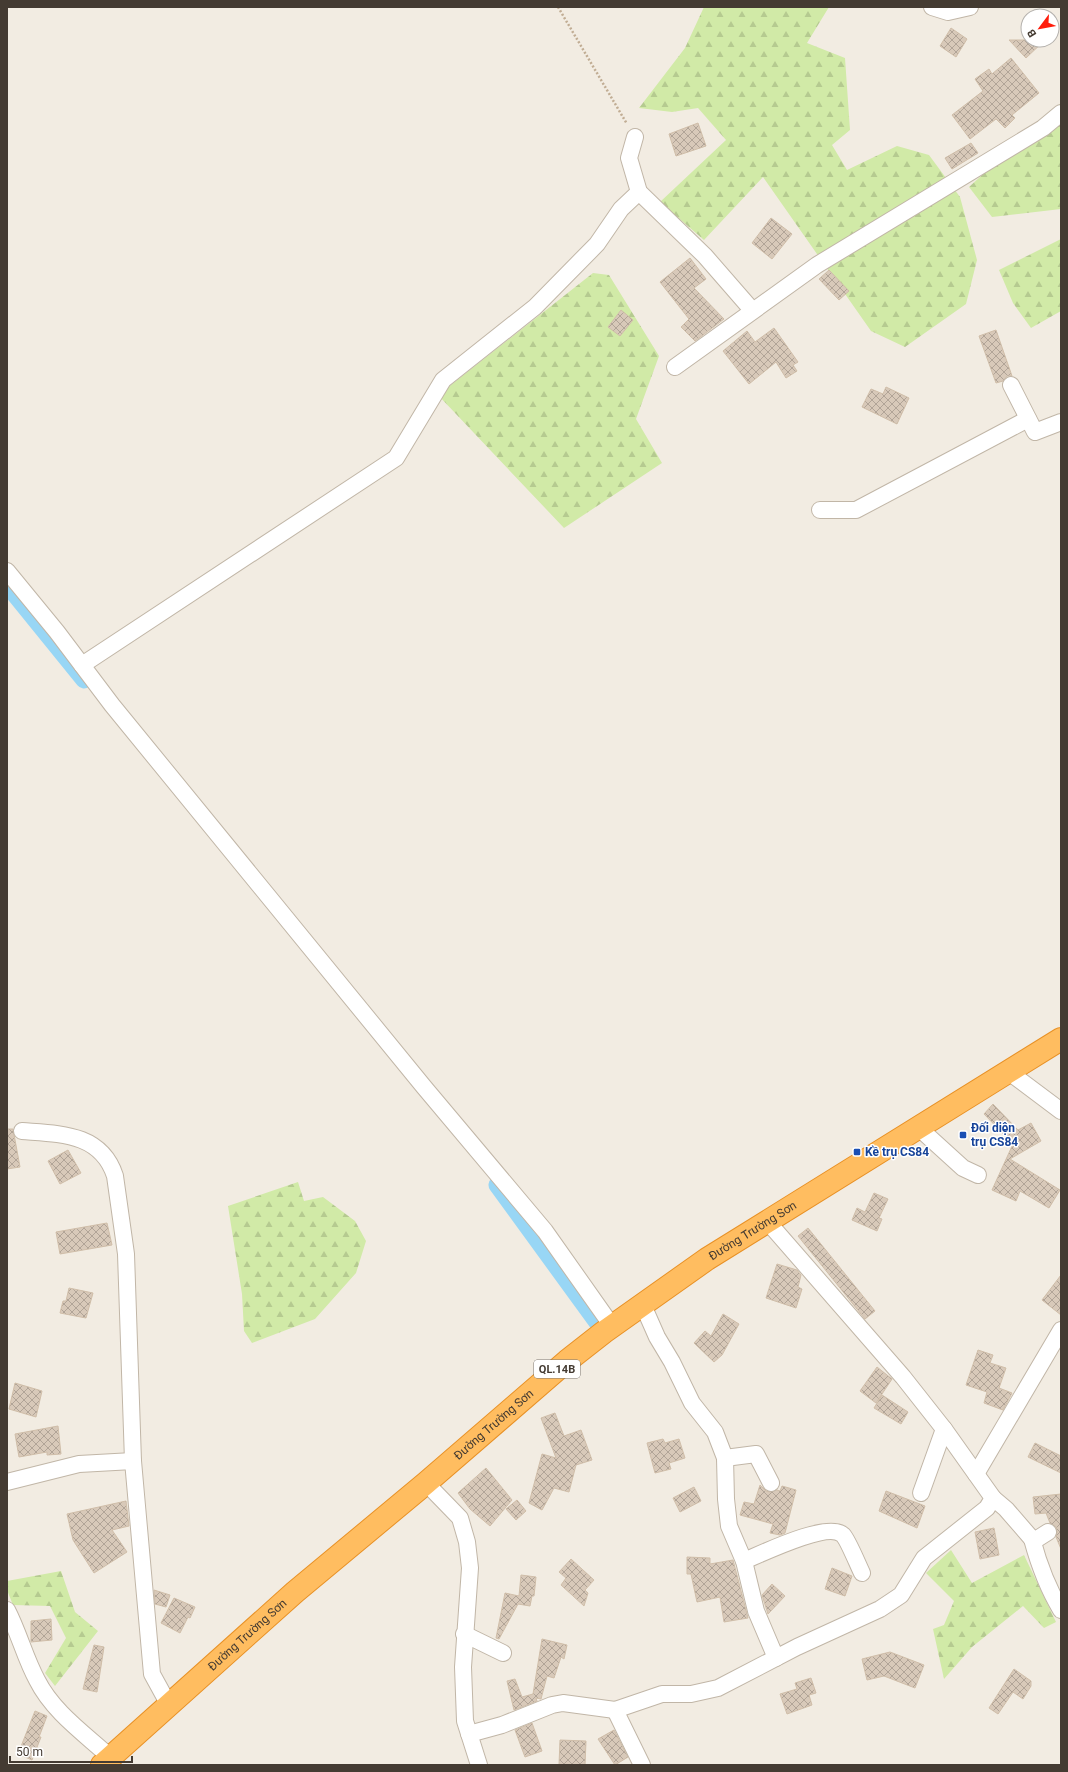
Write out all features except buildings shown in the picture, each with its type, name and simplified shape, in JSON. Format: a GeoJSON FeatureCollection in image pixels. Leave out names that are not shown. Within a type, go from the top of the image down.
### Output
{"type":"FeatureCollection","features":[{"type":"Feature","properties":{"kind":"highway","name":"Đường Trường Sơn"},"geometry":{"type":"LineString","coordinates":[[106,1761],[295,1592],[426,1483],[567,1361],[642,1303],[767,1221],[1010,1072],[1061,1039]]}},
{"type":"Feature","properties":{"kind":"street"},"geometry":{"type":"LineString","coordinates":[[932,7],[948,12],[970,7]]}},
{"type":"Feature","properties":{"kind":"street"},"geometry":{"type":"LineString","coordinates":[[675,367],[752,310],[817,265],[1043,128],[1061,113]]}},
{"type":"Feature","properties":{"kind":"street"},"geometry":{"type":"LineString","coordinates":[[635,137],[629,158],[638,192],[706,256],[752,310]]}},
{"type":"Feature","properties":{"kind":"street"},"geometry":{"type":"LineString","coordinates":[[82,665],[396,458],[443,380],[535,307],[597,244],[621,209],[638,192]]}},
{"type":"Feature","properties":{"kind":"street"},"geometry":{"type":"LineString","coordinates":[[1011,386],[1035,432],[1061,422]]}},
{"type":"Feature","properties":{"kind":"street"},"geometry":{"type":"LineString","coordinates":[[820,510],[856,510],[1028,419]]}},
{"type":"Feature","properties":{"kind":"street"},"geometry":{"type":"LineString","coordinates":[[7,570],[117,711],[419,1081],[545,1231],[612,1326]]}},
{"type":"Feature","properties":{"kind":"street"},"geometry":{"type":"LineString","coordinates":[[1010,1072],[1061,1111]]}},
{"type":"Feature","properties":{"kind":"street"},"geometry":{"type":"LineString","coordinates":[[919,1128],[963,1168],[978,1175]]}},
{"type":"Feature","properties":{"kind":"street"},"geometry":{"type":"LineString","coordinates":[[22,1131],[62,1134],[86,1142],[97,1148],[104,1155],[112,1166],[115,1176],[126,1254],[133,1461],[152,1674],[170,1705]]}},
{"type":"Feature","properties":{"kind":"street"},"geometry":{"type":"LineString","coordinates":[[767,1221],[903,1377],[944,1429],[993,1498],[1006,1509],[1032,1539],[1042,1574],[1051,1595],[1061,1610]]}},
{"type":"Feature","properties":{"kind":"street"},"geometry":{"type":"LineString","coordinates":[[642,1303],[657,1337],[672,1362],[692,1404],[715,1432],[725,1458],[726,1499],[729,1526],[744,1561],[756,1611],[776,1658]]}},
{"type":"Feature","properties":{"kind":"street"},"geometry":{"type":"LineString","coordinates":[[976,1474],[1061,1330]]}},
{"type":"Feature","properties":{"kind":"street"},"geometry":{"type":"LineString","coordinates":[[921,1493],[944,1429]]}},
{"type":"Feature","properties":{"kind":"street"},"geometry":{"type":"LineString","coordinates":[[725,1458],[756,1454],[771,1483]]}},
{"type":"Feature","properties":{"kind":"street"},"geometry":{"type":"LineString","coordinates":[[7,1482],[79,1464],[133,1461]]}},
{"type":"Feature","properties":{"kind":"street"},"geometry":{"type":"LineString","coordinates":[[426,1483],[460,1518],[467,1542],[470,1568],[464,1634],[463,1667],[465,1713],[469,1734],[479,1765]]}},
{"type":"Feature","properties":{"kind":"street"},"geometry":{"type":"LineString","coordinates":[[469,1734],[502,1725],[552,1705],[562,1703],[615,1710],[662,1694],[691,1694],[718,1688],[776,1658],[880,1609],[902,1594],[924,1558],[987,1508],[993,1498]]}},
{"type":"Feature","properties":{"kind":"street"},"geometry":{"type":"LineString","coordinates":[[744,1561],[799,1539],[836,1531],[843,1535],[862,1573]]}},
{"type":"Feature","properties":{"kind":"street"},"geometry":{"type":"LineString","coordinates":[[1032,1539],[1037,1539],[1048,1532]]}},
{"type":"Feature","properties":{"kind":"street"},"geometry":{"type":"LineString","coordinates":[[7,1610],[14,1639],[37,1680],[55,1707],[106,1761]]}},
{"type":"Feature","properties":{"kind":"street"},"geometry":{"type":"LineString","coordinates":[[464,1634],[503,1653]]}},
{"type":"Feature","properties":{"kind":"street"},"geometry":{"type":"LineString","coordinates":[[615,1710],[642,1765]]}},
{"type":"Feature","properties":{"kind":"path"},"geometry":{"type":"LineString","coordinates":[[558,7],[635,137]]}},
{"type":"Feature","properties":{"kind":"green space"},"geometry":{"type":"Polygon","coordinates":[[[704,7],[829,7],[807,43],[845,58],[850,130],[832,145],[847,170],[897,146],[929,155],[960,197],[977,260],[966,304],[905,347],[871,331],[763,177],[704,240],[660,202],[726,140],[698,108],[672,112],[639,108],[685,48],[704,7]]]}},
{"type":"Feature","properties":{"kind":"green space"},"geometry":{"type":"Polygon","coordinates":[[[1061,103],[1061,209],[992,217],[969,187],[1061,103]]]}},
{"type":"Feature","properties":{"kind":"green space"},"geometry":{"type":"Polygon","coordinates":[[[1061,239],[1061,311],[1031,328],[1013,303],[999,270],[1061,239]]]}},
{"type":"Feature","properties":{"kind":"green space"},"geometry":{"type":"Polygon","coordinates":[[[593,273],[609,275],[659,356],[636,419],[662,463],[564,528],[438,395],[593,273]]]}},
{"type":"Feature","properties":{"kind":"green space"},"geometry":{"type":"Polygon","coordinates":[[[298,1182],[304,1201],[323,1197],[355,1221],[366,1241],[356,1273],[315,1319],[252,1343],[244,1331],[242,1294],[228,1206],[298,1182]]]}},
{"type":"Feature","properties":{"kind":"green space"},"geometry":{"type":"Polygon","coordinates":[[[951,1550],[972,1583],[1024,1555],[1056,1622],[1044,1628],[1023,1606],[972,1647],[944,1679],[933,1629],[944,1625],[954,1601],[926,1573],[951,1550]]]}},
{"type":"Feature","properties":{"kind":"green space"},"geometry":{"type":"Polygon","coordinates":[[[61,1571],[75,1612],[98,1631],[55,1686],[45,1673],[66,1638],[50,1606],[13,1605],[7,1590],[7,1581],[61,1571]]]}},
{"type":"Feature","properties":{"kind":"waterway"},"geometry":{"type":"LineString","coordinates":[[7,585],[84,680]]}},
{"type":"Feature","properties":{"kind":"waterway"},"geometry":{"type":"LineString","coordinates":[[497,1185],[604,1332]]}},
{"type":"Feature","properties":{"kind":"place","name":"Đối diện trụ CS84"},"geometry":{"type":"Point","coordinates":[963,1135]}},
{"type":"Feature","properties":{"kind":"place","name":"Kề trụ CS84"},"geometry":{"type":"Point","coordinates":[857,1152]}}]}
